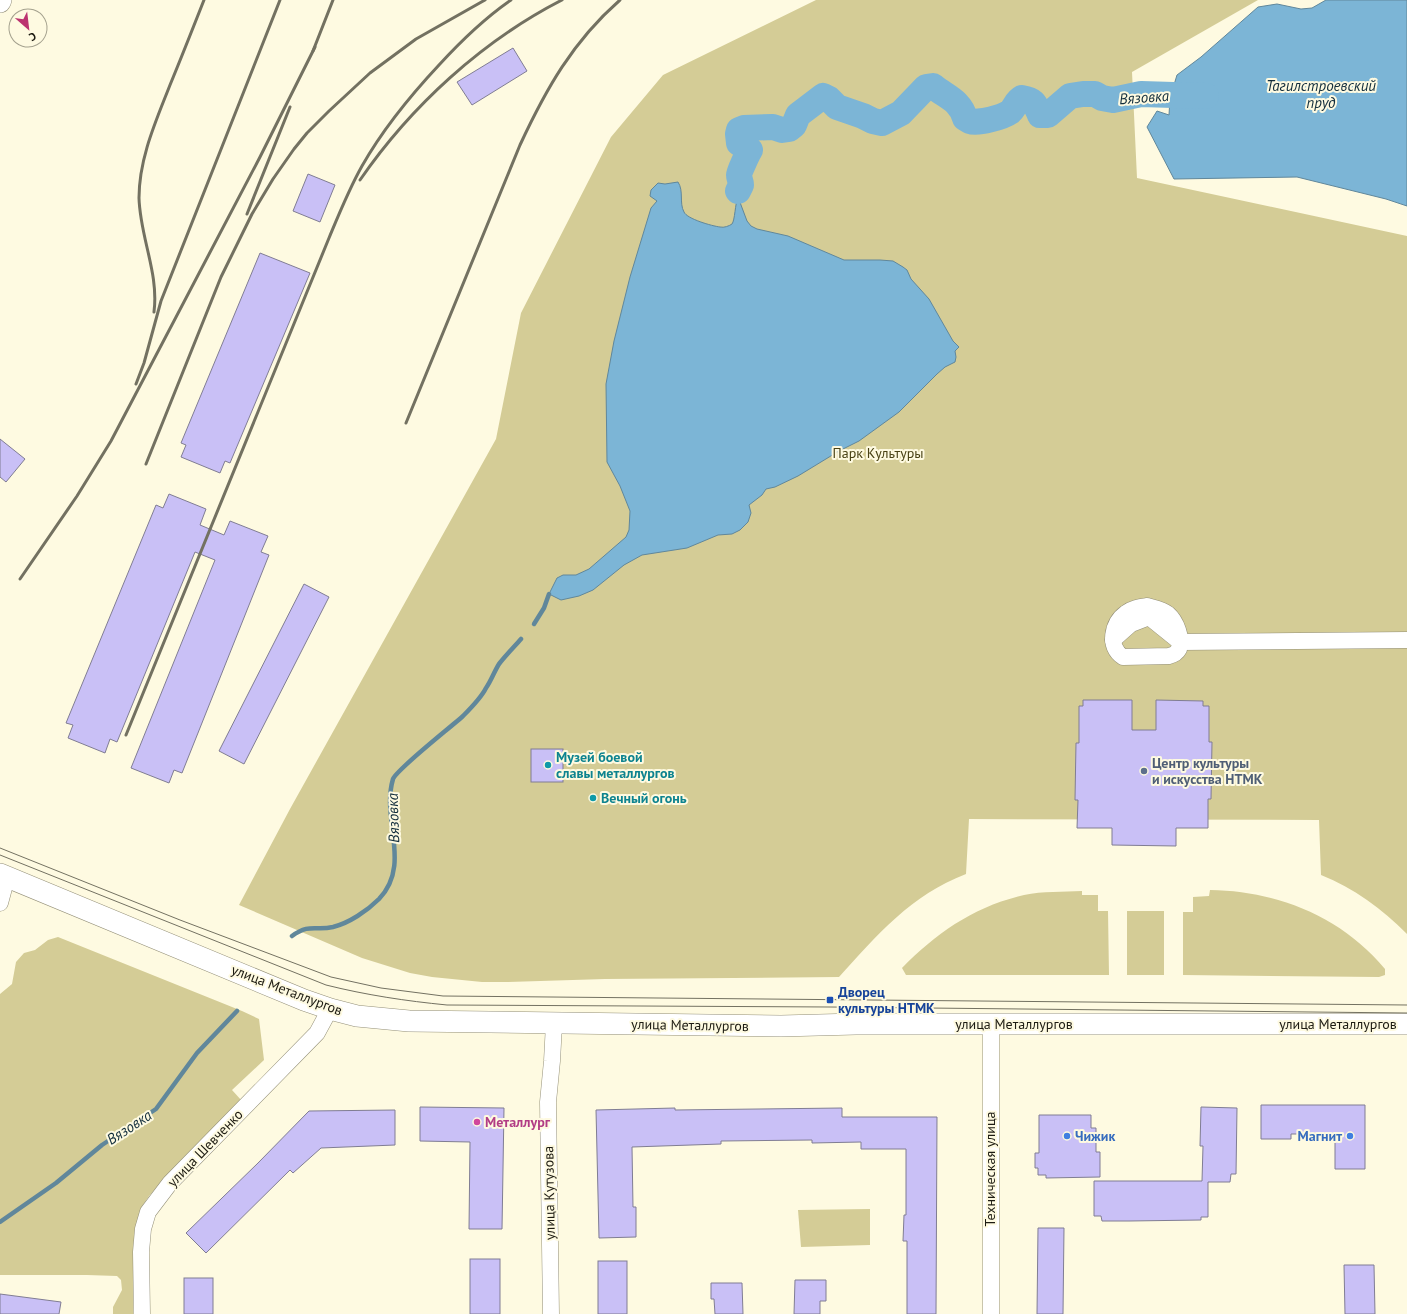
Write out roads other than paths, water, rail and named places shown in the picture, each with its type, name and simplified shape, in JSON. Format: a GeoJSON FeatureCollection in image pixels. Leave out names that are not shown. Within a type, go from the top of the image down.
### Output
{"type":"FeatureCollection","features":[{"type":"Feature","properties":{"kind":"main road","name":"улица Металлургов"},"geometry":{"type":"LineString","coordinates":[[3,876],[285,992],[330,1009],[357,1016],[409,1021],[781,1026],[856,1024],[1407,1024]]}},
{"type":"Feature","properties":{"kind":"street"},"geometry":{"type":"LineString","coordinates":[[1147,606],[1168,614],[1175,623],[1180,642],[1179,649],[1175,654],[1169,656],[1123,657],[1118,654],[1114,648],[1113,640],[1118,622],[1126,613],[1136,608],[1147,606]]}},
{"type":"Feature","properties":{"kind":"street"},"geometry":{"type":"LineString","coordinates":[[1180,642],[1407,640]]}},
{"type":"Feature","properties":{"kind":"street"},"geometry":{"type":"LineString","coordinates":[[0,903],[3,876]]}},
{"type":"Feature","properties":{"kind":"street","name":"улица Шевченко"},"geometry":{"type":"LineString","coordinates":[[142,1314],[141,1252],[143,1229],[148,1212],[170,1183],[317,1033],[330,1009]]}},
{"type":"Feature","properties":{"kind":"street","name":"улица Кутузова"},"geometry":{"type":"LineString","coordinates":[[551,1314],[548,1102],[554,1024]]}},
{"type":"Feature","properties":{"kind":"street","name":"Техническая улица"},"geometry":{"type":"LineString","coordinates":[[990,1314],[991,1025]]}},
{"type":"Feature","properties":{"kind":"water","name":"Тагилстроевский пруд"},"geometry":{"type":"Polygon","coordinates":[[[1326,0],[1407,0],[1407,206],[1386,199],[1297,177],[1174,179],[1147,127],[1157,111],[1169,115],[1170,98],[1177,75],[1201,57],[1258,7],[1277,4],[1301,9],[1312,8],[1326,0]]]}},
{"type":"Feature","properties":{"kind":"water"},"geometry":{"type":"Polygon","coordinates":[[[678,182],[681,189],[684,212],[686,215],[700,222],[722,227],[732,224],[738,197],[747,221],[751,226],[757,229],[788,236],[844,260],[893,261],[903,267],[907,270],[911,279],[929,299],[953,341],[959,347],[955,351],[955,362],[945,367],[937,374],[899,412],[859,441],[839,451],[798,476],[775,487],[766,489],[762,495],[749,505],[751,513],[748,522],[740,530],[732,534],[718,535],[687,548],[642,555],[624,565],[593,590],[579,596],[561,600],[549,594],[557,578],[563,575],[576,575],[589,569],[626,537],[629,530],[630,511],[620,486],[607,462],[606,384],[614,341],[630,277],[651,208],[657,201],[650,196],[651,190],[658,183],[665,184],[678,182]]]}},
{"type":"Feature","properties":{"kind":"waterway","name":"Вязовка"},"geometry":{"type":"LineString","coordinates":[[738,191],[741,185],[739,173],[750,150],[739,143],[739,130],[744,128],[773,127],[782,130],[789,129],[794,125],[798,115],[823,96],[829,99],[837,107],[882,123],[901,113],[926,87],[933,86],[952,99],[960,107],[965,118],[974,122],[990,120],[1007,114],[1022,98],[1032,101],[1040,115],[1048,115],[1070,96],[1083,94],[1095,94],[1102,98],[1113,100],[1141,94],[1206,96]]}},
{"type":"Feature","properties":{"kind":"waterway","name":"Вязовка"},"geometry":{"type":"LineString","coordinates":[[534,624],[544,608],[549,594]]}},
{"type":"Feature","properties":{"kind":"waterway","name":"Вязовка"},"geometry":{"type":"LineString","coordinates":[[292,936],[308,928],[327,928],[345,923],[369,908],[379,899],[389,885],[395,856],[390,810],[390,794],[393,779],[404,766],[463,716],[479,699],[499,664],[521,639]]}},
{"type":"Feature","properties":{"kind":"waterway","name":"Вязовка"},"geometry":{"type":"LineString","coordinates":[[0,1222],[56,1183],[102,1145],[156,1109],[197,1053],[237,1011]]}},
{"type":"Feature","properties":{"kind":"tram line"},"geometry":{"type":"LineString","coordinates":[[0,848],[180,920],[331,977],[381,988],[443,996],[1407,1005]]}},
{"type":"Feature","properties":{"kind":"tram line"},"geometry":{"type":"LineString","coordinates":[[0,855],[326,985],[401,1000],[447,1005],[1407,1013]]}},
{"type":"Feature","properties":{"kind":"railway"},"geometry":{"type":"LineString","coordinates":[[154,312],[154,283],[140,212],[139,198],[142,169],[154,126],[204,0]]}},
{"type":"Feature","properties":{"kind":"railway"},"geometry":{"type":"LineString","coordinates":[[136,384],[144,363],[161,301],[280,0]]}},
{"type":"Feature","properties":{"kind":"railway"},"geometry":{"type":"LineString","coordinates":[[313,51],[333,0]]}},
{"type":"Feature","properties":{"kind":"railway"},"geometry":{"type":"LineString","coordinates":[[146,464],[221,277],[252,214],[273,179],[294,149],[307,133],[370,73],[416,39],[485,0]]}},
{"type":"Feature","properties":{"kind":"railway"},"geometry":{"type":"LineString","coordinates":[[126,735],[329,238],[357,175],[370,152],[388,126],[447,56],[492,14],[511,0]]}},
{"type":"Feature","properties":{"kind":"railway"},"geometry":{"type":"LineString","coordinates":[[360,180],[402,126],[425,101],[450,78],[476,55],[504,35],[532,16],[562,0]]}},
{"type":"Feature","properties":{"kind":"railway"},"geometry":{"type":"LineString","coordinates":[[406,423],[520,145],[540,104],[562,67],[588,32],[620,0]]}},
{"type":"Feature","properties":{"kind":"railway"},"geometry":{"type":"LineString","coordinates":[[20,579],[77,496],[111,441],[260,157],[315,47]]}},
{"type":"Feature","properties":{"kind":"railway"},"geometry":{"type":"LineString","coordinates":[[247,214],[290,107]]}},
{"type":"Feature","properties":{"kind":"place","name":"Музей боевой славы металлургов"},"geometry":{"type":"Point","coordinates":[548,765]}},
{"type":"Feature","properties":{"kind":"place","name":"Центр культуры и искусства НТМК"},"geometry":{"type":"Point","coordinates":[1144,771]}},
{"type":"Feature","properties":{"kind":"place","name":"Вечный огонь"},"geometry":{"type":"Point","coordinates":[593,798]}},
{"type":"Feature","properties":{"kind":"place","name":"Дворец культуры НТМК"},"geometry":{"type":"Point","coordinates":[830,1000]}},
{"type":"Feature","properties":{"kind":"place","name":"Металлург"},"geometry":{"type":"Point","coordinates":[477,1122]}},
{"type":"Feature","properties":{"kind":"place","name":"Чижик"},"geometry":{"type":"Point","coordinates":[1067,1136]}},
{"type":"Feature","properties":{"kind":"place","name":"Магнит"},"geometry":{"type":"Point","coordinates":[1350,1136]}},
{"type":"Feature","properties":{"kind":"park label","name":"Парк Культуры"},"geometry":{"type":"Point","coordinates":[878,453]}}]}
